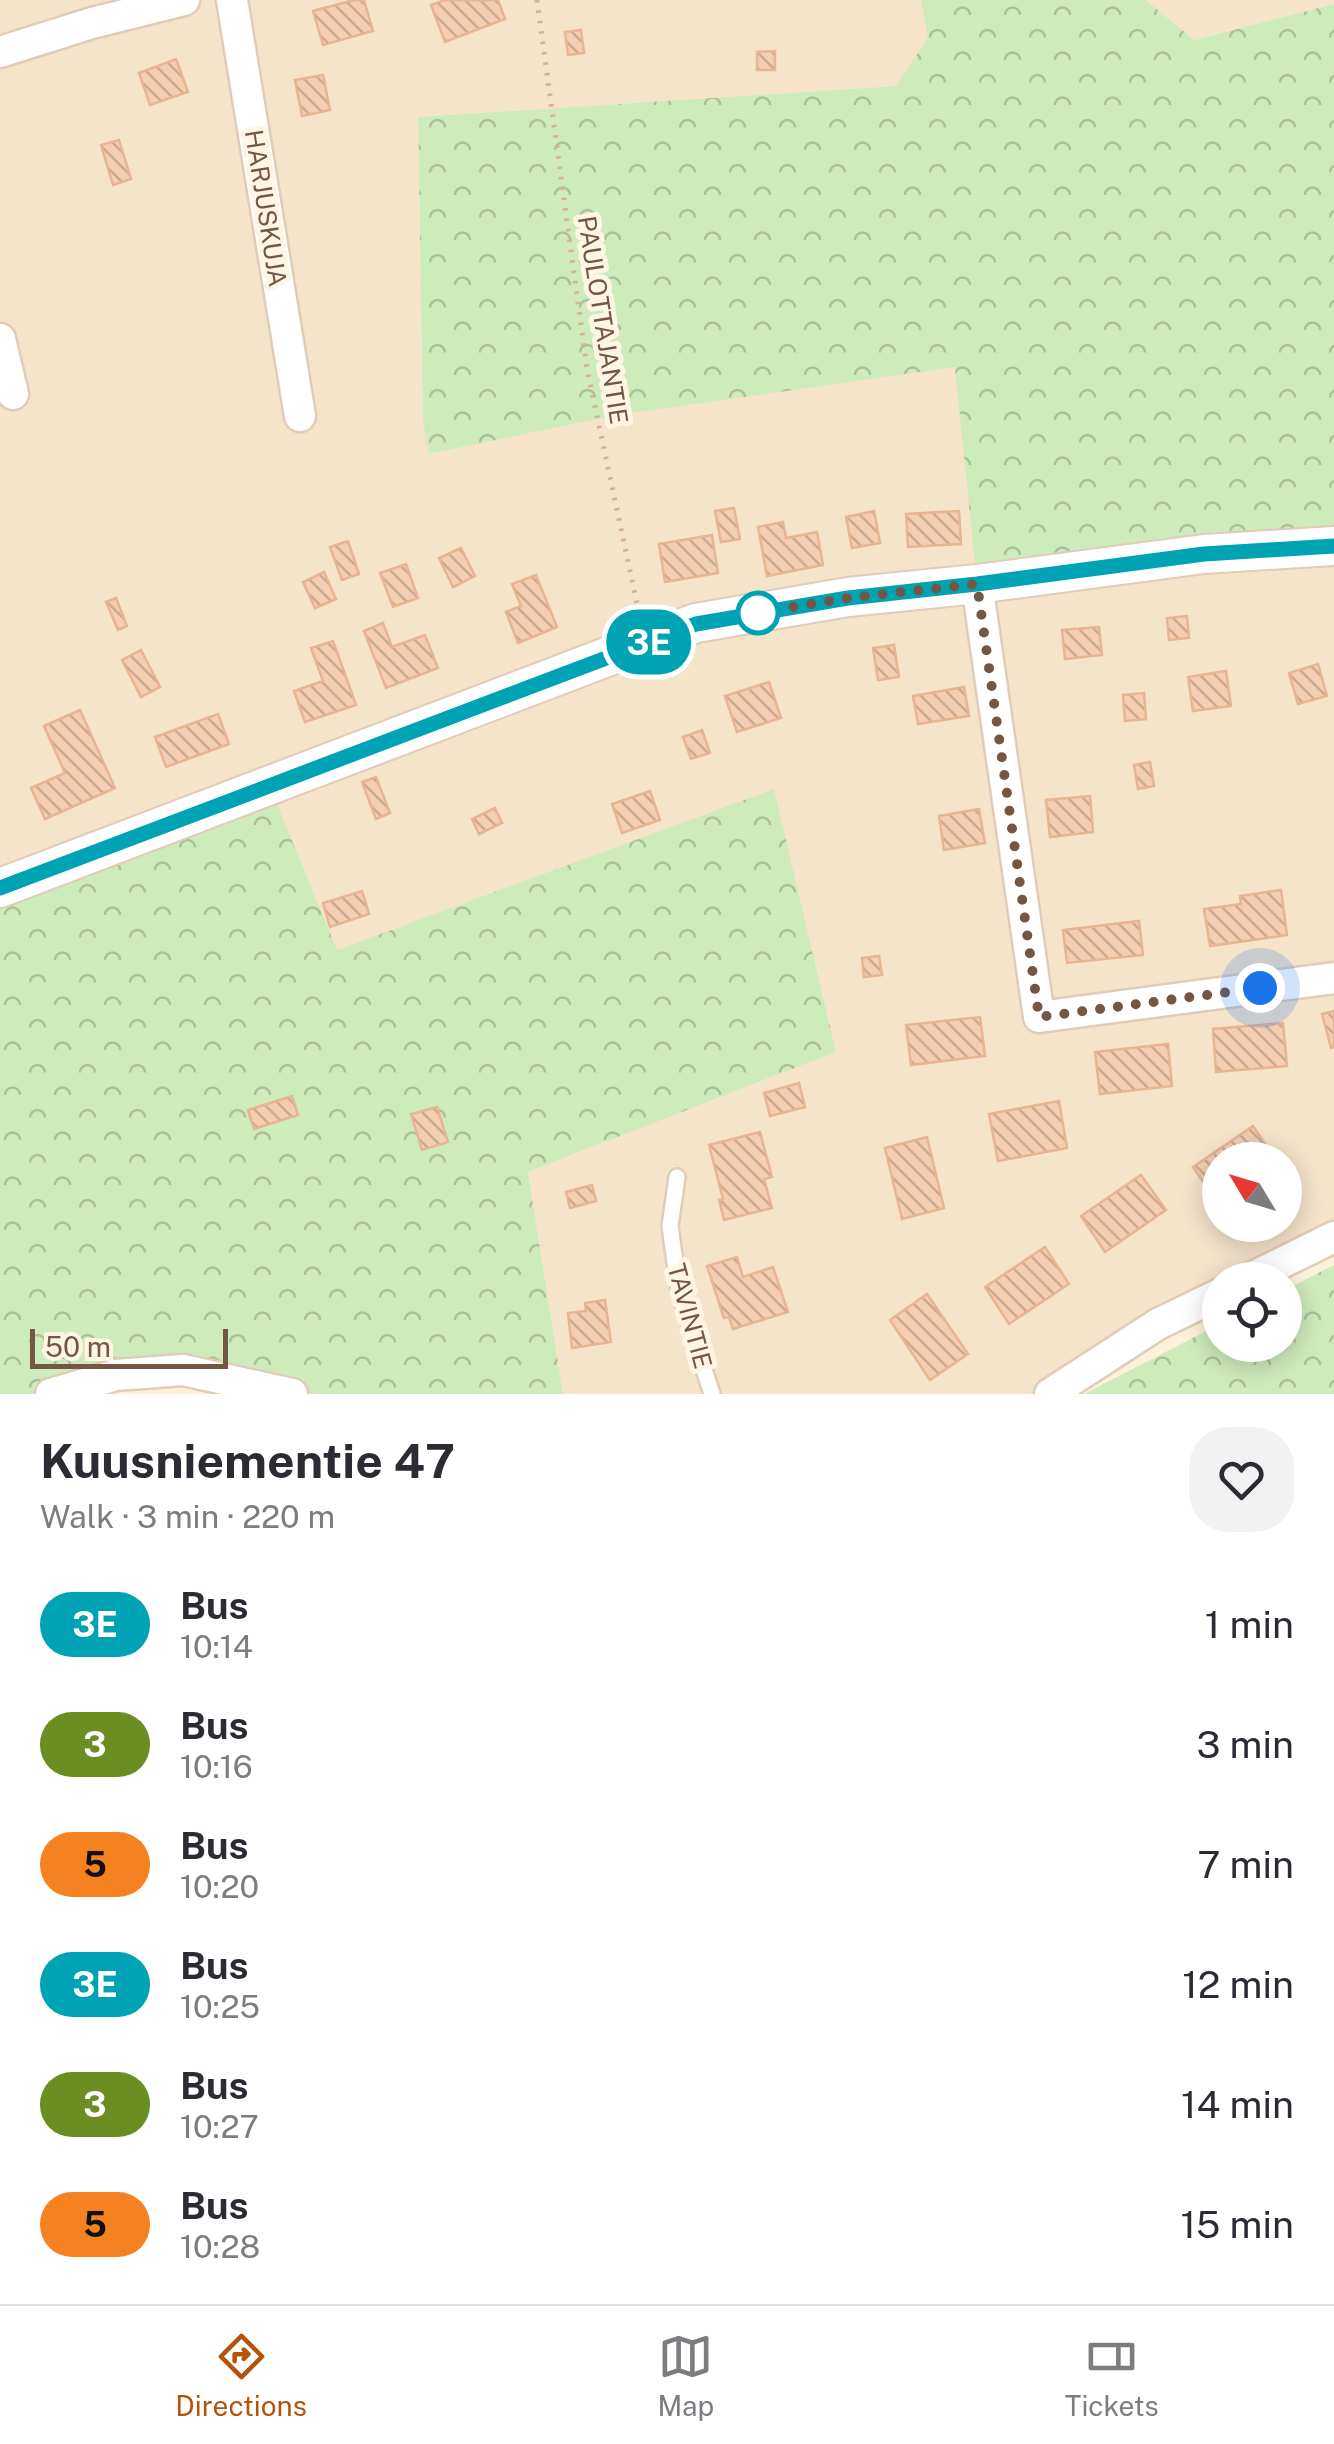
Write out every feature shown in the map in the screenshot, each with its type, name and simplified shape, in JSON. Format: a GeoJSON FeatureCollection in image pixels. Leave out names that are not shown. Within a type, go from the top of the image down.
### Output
{"type":"FeatureCollection","features":[{"type":"Feature","properties":{"kind":"street"},"geometry":{"type":"LineString","coordinates":[[0,52],[89,11],[184,0]]}},
{"type":"Feature","properties":{"kind":"street","name":"HARJUSKUJA"},"geometry":{"type":"LineString","coordinates":[[232,0],[300,416]]}},
{"type":"Feature","properties":{"kind":"street"},"geometry":{"type":"LineString","coordinates":[[0,339],[13,394]]}},
{"type":"Feature","properties":{"kind":"street"},"geometry":{"type":"LineString","coordinates":[[0,888],[696,624],[848,598],[1204,554],[1334,546]]}},
{"type":"Feature","properties":{"kind":"street"},"geometry":{"type":"LineString","coordinates":[[977,584],[1039,1017],[1334,978]]}},
{"type":"Feature","properties":{"kind":"street"},"geometry":{"type":"LineString","coordinates":[[1283,1262],[1334,1237]]}},
{"type":"Feature","properties":{"kind":"street"},"geometry":{"type":"LineString","coordinates":[[1050,1394],[1158,1324],[1202,1303]]}},
{"type":"Feature","properties":{"kind":"street"},"geometry":{"type":"LineString","coordinates":[[51,1394],[116,1375],[183,1370],[292,1394]]}},
{"type":"Feature","properties":{"kind":"lane","name":"TAVINTIE"},"geometry":{"type":"LineString","coordinates":[[676,1178],[670,1226],[679,1290],[712,1394]]}},
{"type":"Feature","properties":{"kind":"path","name":"PAULOTTAJANTIE"},"geometry":{"type":"LineString","coordinates":[[537,0],[587,369],[646,643]]}},
{"type":"Feature","properties":{"kind":"shaded area"},"geometry":{"type":"Polygon","coordinates":[[[0,0],[921,0],[928,38],[897,86],[418,117],[423,422],[429,454],[612,416],[956,366],[1334,546],[1334,1237],[1283,1262],[1202,1262],[1202,1292],[1050,1394],[563,1394],[528,1172],[836,1052],[774,790],[337,950],[0,902],[0,0]]]}},
{"type":"Feature","properties":{"kind":"shaded area"},"geometry":{"type":"Polygon","coordinates":[[[1146,0],[1334,0],[1334,4],[1194,40],[1146,0]]]}},
{"type":"Feature","properties":{"kind":"green space"},"geometry":{"type":"Polygon","coordinates":[[[921,0],[1146,0],[1194,40],[1334,4],[1334,546],[977,584],[955,367],[612,416],[429,454],[423,422],[418,117],[896,86],[928,38],[921,0]]]}},
{"type":"Feature","properties":{"kind":"green space"},"geometry":{"type":"Polygon","coordinates":[[[774,789],[836,1052],[528,1172],[563,1394],[292,1394],[183,1370],[51,1394],[0,1394],[0,902],[276,802],[337,950],[774,789]]]}},
{"type":"Feature","properties":{"kind":"green space"},"geometry":{"type":"Polygon","coordinates":[[[1334,1265],[1334,1394],[1084,1394],[1202,1333],[1202,1362],[1302,1362],[1302,1281],[1334,1265]]]}},
{"type":"Feature","properties":{"kind":"building"},"geometry":{"type":"Polygon","coordinates":[[[364,0],[373,31],[323,45],[313,11],[364,0]]]}},
{"type":"Feature","properties":{"kind":"building"},"geometry":{"type":"Polygon","coordinates":[[[445,0],[498,0],[505,19],[445,42],[431,5],[445,0]]]}},
{"type":"Feature","properties":{"kind":"building"},"geometry":{"type":"Polygon","coordinates":[[[581,30],[584,53],[568,55],[565,32],[581,30]]]}},
{"type":"Feature","properties":{"kind":"building"},"geometry":{"type":"Polygon","coordinates":[[[775,51],[775,70],[757,70],[757,52],[775,51]]]}},
{"type":"Feature","properties":{"kind":"building"},"geometry":{"type":"Polygon","coordinates":[[[176,59],[188,92],[150,105],[139,73],[176,59]]]}},
{"type":"Feature","properties":{"kind":"building"},"geometry":{"type":"Polygon","coordinates":[[[323,75],[330,110],[302,116],[295,80],[323,75]]]}},
{"type":"Feature","properties":{"kind":"building"},"geometry":{"type":"Polygon","coordinates":[[[119,140],[131,179],[113,185],[101,145],[119,140]]]}},
{"type":"Feature","properties":{"kind":"building"},"geometry":{"type":"Polygon","coordinates":[[[734,508],[740,539],[721,542],[715,511],[734,508]]]}},
{"type":"Feature","properties":{"kind":"building"},"geometry":{"type":"Polygon","coordinates":[[[874,511],[880,543],[852,548],[846,517],[874,511]]]}},
{"type":"Feature","properties":{"kind":"building"},"geometry":{"type":"Polygon","coordinates":[[[959,511],[961,544],[908,547],[906,514],[959,511]]]}},
{"type":"Feature","properties":{"kind":"building"},"geometry":{"type":"Polygon","coordinates":[[[783,522],[786,538],[817,532],[823,565],[767,576],[758,527],[783,522]]]}},
{"type":"Feature","properties":{"kind":"building"},"geometry":{"type":"Polygon","coordinates":[[[712,535],[718,573],[665,582],[659,544],[712,535]]]}},
{"type":"Feature","properties":{"kind":"building"},"geometry":{"type":"Polygon","coordinates":[[[348,541],[359,574],[342,580],[330,547],[348,541]]]}},
{"type":"Feature","properties":{"kind":"building"},"geometry":{"type":"Polygon","coordinates":[[[461,548],[475,576],[453,587],[439,558],[461,548]]]}},
{"type":"Feature","properties":{"kind":"building"},"geometry":{"type":"Polygon","coordinates":[[[406,564],[418,598],[393,607],[380,573],[406,564]]]}},
{"type":"Feature","properties":{"kind":"building"},"geometry":{"type":"Polygon","coordinates":[[[324,572],[336,599],[315,608],[303,582],[324,572]]]}},
{"type":"Feature","properties":{"kind":"building"},"geometry":{"type":"Polygon","coordinates":[[[536,575],[557,627],[518,643],[506,612],[521,606],[512,584],[536,575]]]}},
{"type":"Feature","properties":{"kind":"building"},"geometry":{"type":"Polygon","coordinates":[[[116,598],[127,626],[118,630],[106,602],[116,598]]]}},
{"type":"Feature","properties":{"kind":"building"},"geometry":{"type":"Polygon","coordinates":[[[1187,616],[1189,638],[1169,640],[1167,618],[1187,616]]]}},
{"type":"Feature","properties":{"kind":"building"},"geometry":{"type":"Polygon","coordinates":[[[383,623],[392,647],[425,635],[438,668],[386,688],[364,631],[383,623]]]}},
{"type":"Feature","properties":{"kind":"building"},"geometry":{"type":"Polygon","coordinates":[[[1099,627],[1102,655],[1065,659],[1062,630],[1099,627]]]}},
{"type":"Feature","properties":{"kind":"building"},"geometry":{"type":"Polygon","coordinates":[[[333,641],[356,705],[305,722],[294,691],[323,681],[311,648],[333,641]]]}},
{"type":"Feature","properties":{"kind":"building"},"geometry":{"type":"Polygon","coordinates":[[[894,645],[899,677],[878,680],[873,648],[894,645]]]}},
{"type":"Feature","properties":{"kind":"building"},"geometry":{"type":"Polygon","coordinates":[[[141,650],[160,687],[141,697],[122,660],[141,650]]]}},
{"type":"Feature","properties":{"kind":"building"},"geometry":{"type":"Polygon","coordinates":[[[1318,664],[1327,696],[1298,704],[1289,673],[1318,664]]]}},
{"type":"Feature","properties":{"kind":"building"},"geometry":{"type":"Polygon","coordinates":[[[1226,671],[1231,706],[1193,711],[1188,677],[1226,671]]]}},
{"type":"Feature","properties":{"kind":"building"},"geometry":{"type":"Polygon","coordinates":[[[769,682],[781,718],[737,732],[725,696],[769,682]]]}},
{"type":"Feature","properties":{"kind":"building"},"geometry":{"type":"Polygon","coordinates":[[[964,687],[969,716],[918,724],[913,696],[964,687]]]}},
{"type":"Feature","properties":{"kind":"building"},"geometry":{"type":"Polygon","coordinates":[[[1144,693],[1146,719],[1125,721],[1123,695],[1144,693]]]}},
{"type":"Feature","properties":{"kind":"building"},"geometry":{"type":"Polygon","coordinates":[[[80,710],[115,788],[45,819],[31,788],[65,773],[44,726],[80,710]]]}},
{"type":"Feature","properties":{"kind":"building"},"geometry":{"type":"Polygon","coordinates":[[[218,714],[229,744],[166,767],[155,737],[218,714]]]}},
{"type":"Feature","properties":{"kind":"building"},"geometry":{"type":"Polygon","coordinates":[[[702,730],[710,753],[691,759],[683,737],[702,730]]]}},
{"type":"Feature","properties":{"kind":"building"},"geometry":{"type":"Polygon","coordinates":[[[1150,762],[1154,786],[1138,789],[1134,765],[1150,762]]]}},
{"type":"Feature","properties":{"kind":"building"},"geometry":{"type":"Polygon","coordinates":[[[376,777],[390,813],[376,819],[362,782],[376,777]]]}},
{"type":"Feature","properties":{"kind":"building"},"geometry":{"type":"Polygon","coordinates":[[[650,791],[660,820],[622,833],[612,804],[650,791]]]}},
{"type":"Feature","properties":{"kind":"building"},"geometry":{"type":"Polygon","coordinates":[[[1090,796],[1093,832],[1050,837],[1046,800],[1090,796]]]}},
{"type":"Feature","properties":{"kind":"building"},"geometry":{"type":"Polygon","coordinates":[[[495,808],[502,823],[479,834],[472,819],[495,808]]]}},
{"type":"Feature","properties":{"kind":"building"},"geometry":{"type":"Polygon","coordinates":[[[979,809],[985,843],[944,850],[939,816],[979,809]]]}},
{"type":"Feature","properties":{"kind":"building"},"geometry":{"type":"Polygon","coordinates":[[[1281,890],[1287,935],[1210,946],[1204,909],[1241,904],[1240,896],[1281,890]]]}},
{"type":"Feature","properties":{"kind":"building"},"geometry":{"type":"Polygon","coordinates":[[[362,891],[369,914],[330,927],[323,903],[362,891]]]}},
{"type":"Feature","properties":{"kind":"building"},"geometry":{"type":"Polygon","coordinates":[[[1139,921],[1143,955],[1067,963],[1063,930],[1139,921]]]}},
{"type":"Feature","properties":{"kind":"building"},"geometry":{"type":"Polygon","coordinates":[[[879,956],[882,975],[864,977],[862,958],[879,956]]]}},
{"type":"Feature","properties":{"kind":"building"},"geometry":{"type":"Polygon","coordinates":[[[1334,1011],[1334,1047],[1331,1048],[1322,1014],[1334,1011]]]}},
{"type":"Feature","properties":{"kind":"building"},"geometry":{"type":"Polygon","coordinates":[[[980,1017],[985,1056],[911,1065],[906,1025],[980,1017]]]}},
{"type":"Feature","properties":{"kind":"building"},"geometry":{"type":"Polygon","coordinates":[[[1283,1023],[1287,1066],[1216,1072],[1213,1029],[1283,1023]]]}},
{"type":"Feature","properties":{"kind":"building"},"geometry":{"type":"Polygon","coordinates":[[[1168,1044],[1172,1086],[1100,1094],[1095,1052],[1168,1044]]]}},
{"type":"Feature","properties":{"kind":"building"},"geometry":{"type":"Polygon","coordinates":[[[799,1083],[805,1107],[770,1116],[764,1093],[799,1083]]]}},
{"type":"Feature","properties":{"kind":"building"},"geometry":{"type":"Polygon","coordinates":[[[292,1096],[298,1115],[254,1129],[248,1110],[292,1096]]]}},
{"type":"Feature","properties":{"kind":"building"},"geometry":{"type":"Polygon","coordinates":[[[1059,1101],[1067,1148],[998,1161],[989,1114],[1059,1101]]]}},
{"type":"Feature","properties":{"kind":"building"},"geometry":{"type":"Polygon","coordinates":[[[437,1107],[448,1142],[422,1150],[411,1114],[437,1107]]]}},
{"type":"Feature","properties":{"kind":"building"},"geometry":{"type":"Polygon","coordinates":[[[1253,1126],[1264,1142],[1230,1142],[1253,1126]]]}},
{"type":"Feature","properties":{"kind":"building"},"geometry":{"type":"Polygon","coordinates":[[[760,1132],[772,1177],[764,1179],[772,1208],[724,1220],[719,1200],[723,1199],[709,1145],[760,1132]]]}},
{"type":"Feature","properties":{"kind":"building"},"geometry":{"type":"Polygon","coordinates":[[[927,1137],[944,1208],[902,1219],[885,1148],[927,1137]]]}},
{"type":"Feature","properties":{"kind":"building"},"geometry":{"type":"Polygon","coordinates":[[[1202,1161],[1202,1180],[1193,1167],[1202,1161]]]}},
{"type":"Feature","properties":{"kind":"building"},"geometry":{"type":"Polygon","coordinates":[[[1141,1175],[1166,1210],[1105,1252],[1081,1216],[1141,1175]]]}},
{"type":"Feature","properties":{"kind":"building"},"geometry":{"type":"Polygon","coordinates":[[[592,1185],[596,1201],[570,1208],[566,1192],[592,1185]]]}},
{"type":"Feature","properties":{"kind":"building"},"geometry":{"type":"Polygon","coordinates":[[[1045,1247],[1069,1284],[1009,1324],[985,1287],[1045,1247]]]}},
{"type":"Feature","properties":{"kind":"building"},"geometry":{"type":"Polygon","coordinates":[[[737,1257],[743,1277],[773,1267],[788,1312],[733,1329],[729,1317],[724,1318],[707,1266],[737,1257]]]}},
{"type":"Feature","properties":{"kind":"building"},"geometry":{"type":"Polygon","coordinates":[[[927,1294],[968,1354],[930,1380],[890,1320],[927,1294]]]}},
{"type":"Feature","properties":{"kind":"building"},"geometry":{"type":"Polygon","coordinates":[[[605,1300],[611,1342],[572,1348],[568,1313],[586,1311],[585,1303],[605,1300]]]}},
{"type":"Feature","properties":{"kind":"bus line","name":"3E"},"geometry":{"type":"LineString","coordinates":[[0,888],[696,624],[848,598],[1204,554],[1334,546]]}},
{"type":"Feature","properties":{"kind":"route"},"geometry":{"type":"LineString","coordinates":[[758,613],[848,598],[977,584],[1039,1017],[1260,988]]}}]}
